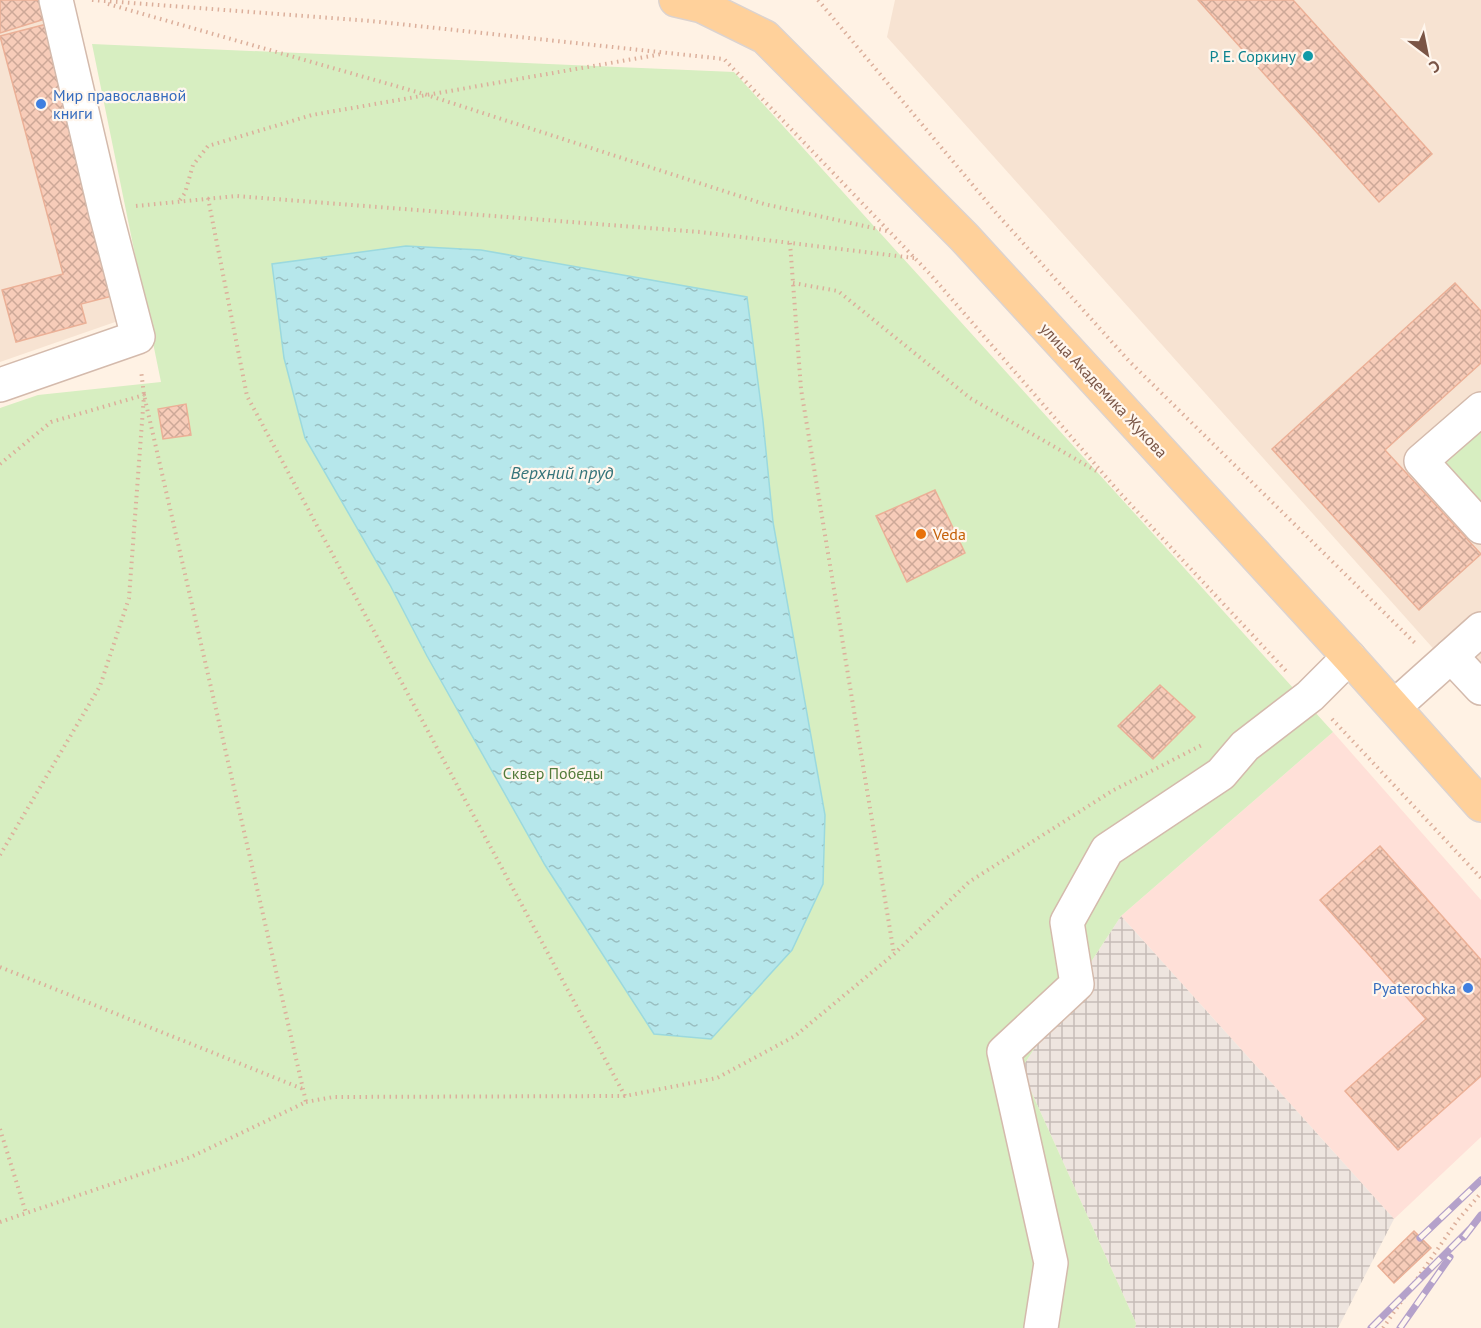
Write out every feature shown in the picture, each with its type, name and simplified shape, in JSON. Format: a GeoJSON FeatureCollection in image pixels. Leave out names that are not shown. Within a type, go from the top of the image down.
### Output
{"type":"FeatureCollection","features":[{"type":"Feature","properties":{"kind":"main road","name":"улица Академика Жукова"},"geometry":{"type":"LineString","coordinates":[[698,2],[765,37],[964,237],[1349,657],[1481,805]]}},
{"type":"Feature","properties":{"kind":"lane"},"geometry":{"type":"LineString","coordinates":[[0,385],[138,337],[105,210],[56,0]]}},
{"type":"Feature","properties":{"kind":"lane"},"geometry":{"type":"LineString","coordinates":[[1481,409],[1421,461],[1481,527]]}},
{"type":"Feature","properties":{"kind":"lane"},"geometry":{"type":"LineString","coordinates":[[1394,707],[1481,629]]}},
{"type":"Feature","properties":{"kind":"lane"},"geometry":{"type":"LineString","coordinates":[[1041,1328],[1051,1263],[1004,1053],[1077,984],[1066,922],[1107,850],[1221,774],[1245,746],[1310,696],[1349,657]]}},
{"type":"Feature","properties":{"kind":"lane"},"geometry":{"type":"LineString","coordinates":[[1445,661],[1481,688]]}},
{"type":"Feature","properties":{"kind":"path"},"geometry":{"type":"LineString","coordinates":[[92,0],[371,21],[724,59],[914,258],[1105,476],[1481,878]]}},
{"type":"Feature","properties":{"kind":"path"},"geometry":{"type":"LineString","coordinates":[[818,0],[996,214],[1129,361],[1445,661]]}},
{"type":"Feature","properties":{"kind":"path"},"geometry":{"type":"LineString","coordinates":[[100,1],[424,94],[764,204],[888,231]]}},
{"type":"Feature","properties":{"kind":"path"},"geometry":{"type":"LineString","coordinates":[[179,201],[185,193],[193,165],[208,146],[312,114],[669,53]]}},
{"type":"Feature","properties":{"kind":"path"},"geometry":{"type":"LineString","coordinates":[[105,210],[236,196],[700,232],[914,258]]}},
{"type":"Feature","properties":{"kind":"path"},"geometry":{"type":"LineString","coordinates":[[208,198],[247,396],[625,1096]]}},
{"type":"Feature","properties":{"kind":"path"},"geometry":{"type":"LineString","coordinates":[[790,243],[801,389],[894,954]]}},
{"type":"Feature","properties":{"kind":"path"},"geometry":{"type":"LineString","coordinates":[[793,283],[838,291],[970,398],[1105,476]]}},
{"type":"Feature","properties":{"kind":"path"},"geometry":{"type":"LineString","coordinates":[[138,337],[144,395],[306,1102]]}},
{"type":"Feature","properties":{"kind":"path"},"geometry":{"type":"LineString","coordinates":[[0,464],[51,422],[144,395]]}},
{"type":"Feature","properties":{"kind":"path"},"geometry":{"type":"LineString","coordinates":[[0,855],[100,686],[129,598],[144,395]]}},
{"type":"Feature","properties":{"kind":"path"},"geometry":{"type":"LineString","coordinates":[[0,1222],[191,1157],[306,1102],[333,1097],[625,1096],[717,1078],[795,1036],[894,954],[969,882],[1112,791],[1203,745]]}},
{"type":"Feature","properties":{"kind":"path"},"geometry":{"type":"LineString","coordinates":[[0,967],[303,1089]]}},
{"type":"Feature","properties":{"kind":"path"},"geometry":{"type":"LineString","coordinates":[[0,1129],[26,1213]]}},
{"type":"Feature","properties":{"kind":"path"},"geometry":{"type":"LineString","coordinates":[[1383,1328],[1457,1221],[1481,1193]]}},
{"type":"Feature","properties":{"kind":"shaded area"},"geometry":{"type":"Polygon","coordinates":[[[0,0],[62,0],[141,313],[0,362],[0,0]]]}},
{"type":"Feature","properties":{"kind":"shaded area"},"geometry":{"type":"Polygon","coordinates":[[[895,0],[1481,0],[1481,702],[887,37],[895,0]]]}},
{"type":"Feature","properties":{"kind":"shaded area"},"geometry":{"type":"Polygon","coordinates":[[[1333,732],[1481,900],[1481,1137],[1394,1219],[1121,916],[1333,732]]]}},
{"type":"Feature","properties":{"kind":"shaded area"},"geometry":{"type":"Polygon","coordinates":[[[1121,916],[1394,1219],[1338,1328],[1135,1328],[1136,1323],[1021,1069],[1121,916]]]}},
{"type":"Feature","properties":{"kind":"green space","name":"Сквер Победы"},"geometry":{"type":"Polygon","coordinates":[[[92,44],[734,72],[1333,732],[1121,916],[1021,1069],[1136,1323],[1135,1328],[0,1328],[0,408],[38,395],[161,382],[92,44]]]}},
{"type":"Feature","properties":{"kind":"green space"},"geometry":{"type":"Polygon","coordinates":[[[1481,420],[1481,516],[1433,464],[1481,420]]]}},
{"type":"Feature","properties":{"kind":"water","name":"Верхний пруд"},"geometry":{"type":"Polygon","coordinates":[[[406,246],[481,250],[747,297],[773,522],[825,815],[823,884],[792,950],[711,1039],[654,1034],[545,865],[427,656],[390,585],[305,438],[284,358],[272,264],[406,246]]]}},
{"type":"Feature","properties":{"kind":"building"},"geometry":{"type":"Polygon","coordinates":[[[0,0],[39,0],[45,19],[0,33],[0,0]]]}},
{"type":"Feature","properties":{"kind":"building"},"geometry":{"type":"Polygon","coordinates":[[[1198,0],[1293,0],[1432,154],[1379,202],[1198,0]]]}},
{"type":"Feature","properties":{"kind":"building"},"geometry":{"type":"Polygon","coordinates":[[[47,24],[120,294],[81,304],[86,323],[16,342],[2,290],[63,274],[0,36],[47,24]]]}},
{"type":"Feature","properties":{"kind":"building"},"geometry":{"type":"Polygon","coordinates":[[[1455,283],[1481,311],[1481,363],[1385,450],[1481,554],[1419,610],[1272,449],[1455,283]]]}},
{"type":"Feature","properties":{"kind":"building"},"geometry":{"type":"Polygon","coordinates":[[[186,404],[191,435],[163,439],[158,409],[186,404]]]}},
{"type":"Feature","properties":{"kind":"building","name":"Veda"},"geometry":{"type":"Polygon","coordinates":[[[935,490],[965,553],[907,582],[876,516],[935,490]]]}},
{"type":"Feature","properties":{"kind":"building"},"geometry":{"type":"Polygon","coordinates":[[[1160,685],[1195,717],[1153,759],[1118,726],[1160,685]]]}},
{"type":"Feature","properties":{"kind":"building"},"geometry":{"type":"Polygon","coordinates":[[[1380,846],[1481,960],[1481,1076],[1398,1150],[1345,1091],[1426,1019],[1320,900],[1380,846]]]}},
{"type":"Feature","properties":{"kind":"building"},"geometry":{"type":"Polygon","coordinates":[[[1414,1231],[1431,1248],[1394,1283],[1378,1266],[1414,1231]]]}},
{"type":"Feature","properties":{"kind":"railway"},"geometry":{"type":"LineString","coordinates":[[1420,1238],[1481,1180]]}},
{"type":"Feature","properties":{"kind":"railway"},"geometry":{"type":"LineString","coordinates":[[1464,1237],[1481,1215]]}},
{"type":"Feature","properties":{"kind":"railway"},"geometry":{"type":"LineString","coordinates":[[1371,1328],[1469,1230]]}},
{"type":"Feature","properties":{"kind":"railway"},"geometry":{"type":"LineString","coordinates":[[1400,1328],[1450,1257]]}},
{"type":"Feature","properties":{"kind":"place","name":"Р. Е. Соркину"},"geometry":{"type":"Point","coordinates":[1308,56]}},
{"type":"Feature","properties":{"kind":"place","name":"Мир православной книги"},"geometry":{"type":"Point","coordinates":[41,104]}},
{"type":"Feature","properties":{"kind":"place","name":"Veda"},"geometry":{"type":"Point","coordinates":[921,534]}},
{"type":"Feature","properties":{"kind":"place","name":"Pyaterochka"},"geometry":{"type":"Point","coordinates":[1468,988]}}]}
